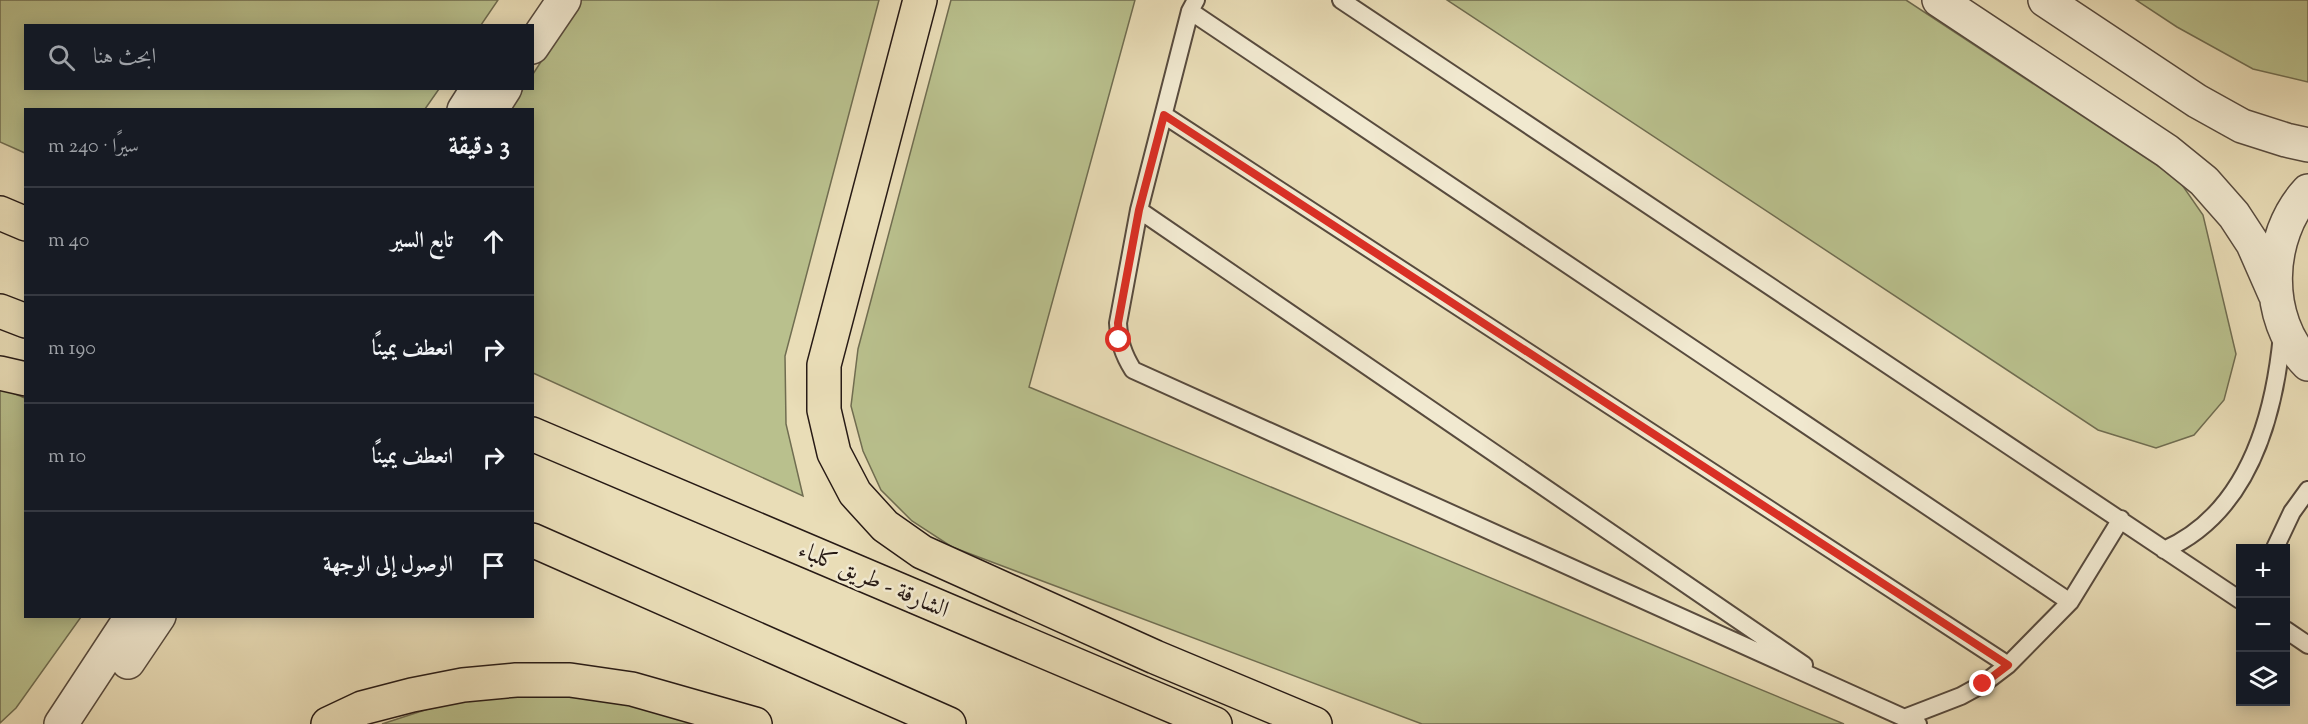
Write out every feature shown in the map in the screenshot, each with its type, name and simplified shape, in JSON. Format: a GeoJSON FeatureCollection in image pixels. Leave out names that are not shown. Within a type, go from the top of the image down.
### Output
{"type":"FeatureCollection","features":[{"type":"Feature","properties":{"kind":"highway"},"geometry":{"type":"LineString","coordinates":[[920,0],[824,365],[824,410],[834,453],[855,493],[885,526],[922,552],[1155,657],[1315,724]]}},
{"type":"Feature","properties":{"kind":"highway"},"geometry":{"type":"LineString","coordinates":[[0,213],[24,223]]}},
{"type":"Feature","properties":{"kind":"highway"},"geometry":{"type":"LineString","coordinates":[[0,311],[24,320]]}},
{"type":"Feature","properties":{"kind":"highway"},"geometry":{"type":"LineString","coordinates":[[0,373],[24,379]]}},
{"type":"Feature","properties":{"kind":"highway","name":"الشارقة - طريق كلباء"},"geometry":{"type":"LineString","coordinates":[[534,435],[1215,724]]}},
{"type":"Feature","properties":{"kind":"highway"},"geometry":{"type":"LineString","coordinates":[[534,541],[949,724]]}},
{"type":"Feature","properties":{"kind":"highway"},"geometry":{"type":"LineString","coordinates":[[328,724],[362,708],[412,695],[463,685],[516,680],[570,680],[632,689],[755,724]]}},
{"type":"Feature","properties":{"kind":"street"},"geometry":{"type":"LineString","coordinates":[[521,24],[537,0]]}},
{"type":"Feature","properties":{"kind":"street"},"geometry":{"type":"LineString","coordinates":[[534,44],[564,0]]}},
{"type":"Feature","properties":{"kind":"street"},"geometry":{"type":"LineString","coordinates":[[1939,0],[2167,151],[2204,182],[2234,214],[2253,244],[2279,310],[2301,357],[2308,364]]}},
{"type":"Feature","properties":{"kind":"street"},"geometry":{"type":"LineString","coordinates":[[2045,0],[2215,111],[2242,126],[2308,145]]}},
{"type":"Feature","properties":{"kind":"street"},"geometry":{"type":"LineString","coordinates":[[465,108],[477,90]]}},
{"type":"Feature","properties":{"kind":"street"},"geometry":{"type":"LineString","coordinates":[[492,108],[504,90]]}},
{"type":"Feature","properties":{"kind":"street"},"geometry":{"type":"LineString","coordinates":[[2279,310],[2278,248],[2296,204],[2308,191]]}},
{"type":"Feature","properties":{"kind":"street"},"geometry":{"type":"LineString","coordinates":[[61,724],[131,618]]}},
{"type":"Feature","properties":{"kind":"street"},"geometry":{"type":"LineString","coordinates":[[88,724],[158,618]]}},
{"type":"Feature","properties":{"kind":"lane"},"geometry":{"type":"LineString","coordinates":[[1341,0],[2238,598]]}},
{"type":"Feature","properties":{"kind":"lane"},"geometry":{"type":"LineString","coordinates":[[2070,602],[1193,6],[1139,210],[1118,323],[1119,340],[1124,356],[1133,370],[1911,721],[1983,684],[2008,665],[2070,602],[2121,519]]}},
{"type":"Feature","properties":{"kind":"lane"},"geometry":{"type":"LineString","coordinates":[[1164,115],[2008,665]]}},
{"type":"Feature","properties":{"kind":"lane"},"geometry":{"type":"LineString","coordinates":[[1139,210],[1842,691]]}},
{"type":"Feature","properties":{"kind":"lane"},"geometry":{"type":"LineString","coordinates":[[2164,550],[2184,541],[2201,529],[2242,480],[2272,406],[2279,368],[2279,310]]}},
{"type":"Feature","properties":{"kind":"lane"},"geometry":{"type":"LineString","coordinates":[[2278,544],[2292,512],[2308,490]]}},
{"type":"Feature","properties":{"kind":"lane"},"geometry":{"type":"LineString","coordinates":[[2290,633],[2308,645]]}},
{"type":"Feature","properties":{"kind":"green space"},"geometry":{"type":"Polygon","coordinates":[[[0,0],[498,0],[482,24],[24,24],[24,90],[438,90],[426,108],[24,108],[24,153],[0,142],[0,0]]]}},
{"type":"Feature","properties":{"kind":"green space"},"geometry":{"type":"Polygon","coordinates":[[[581,0],[879,0],[785,356],[786,424],[803,496],[534,373],[534,108],[511,108],[522,90],[534,90],[534,72],[581,0]]]}},
{"type":"Feature","properties":{"kind":"green space"},"geometry":{"type":"Polygon","coordinates":[[[951,0],[1135,0],[1029,387],[1844,724],[1422,724],[952,547],[912,521],[881,490],[863,451],[851,406],[858,349],[951,0]]]}},
{"type":"Feature","properties":{"kind":"green space"},"geometry":{"type":"Polygon","coordinates":[[[1447,0],[1906,0],[2178,179],[2203,215],[2236,354],[2224,400],[2194,435],[2156,448],[2098,430],[1447,0]]]}},
{"type":"Feature","properties":{"kind":"green space"},"geometry":{"type":"Polygon","coordinates":[[[2136,0],[2308,0],[2308,82],[2253,69],[2177,27],[2136,0]]]}},
{"type":"Feature","properties":{"kind":"green space"},"geometry":{"type":"Polygon","coordinates":[[[0,388],[24,398],[24,618],[80,618],[16,708],[0,723],[0,388]]]}},
{"type":"Feature","properties":{"kind":"green space"},"geometry":{"type":"Polygon","coordinates":[[[571,691],[750,724],[382,724],[428,709],[475,699],[571,691]]]}},
{"type":"Feature","properties":{"kind":"route"},"geometry":{"type":"LineString","coordinates":[[1119,340],[1118,323],[1139,210],[1164,115],[2008,665],[1983,684]]}}]}
